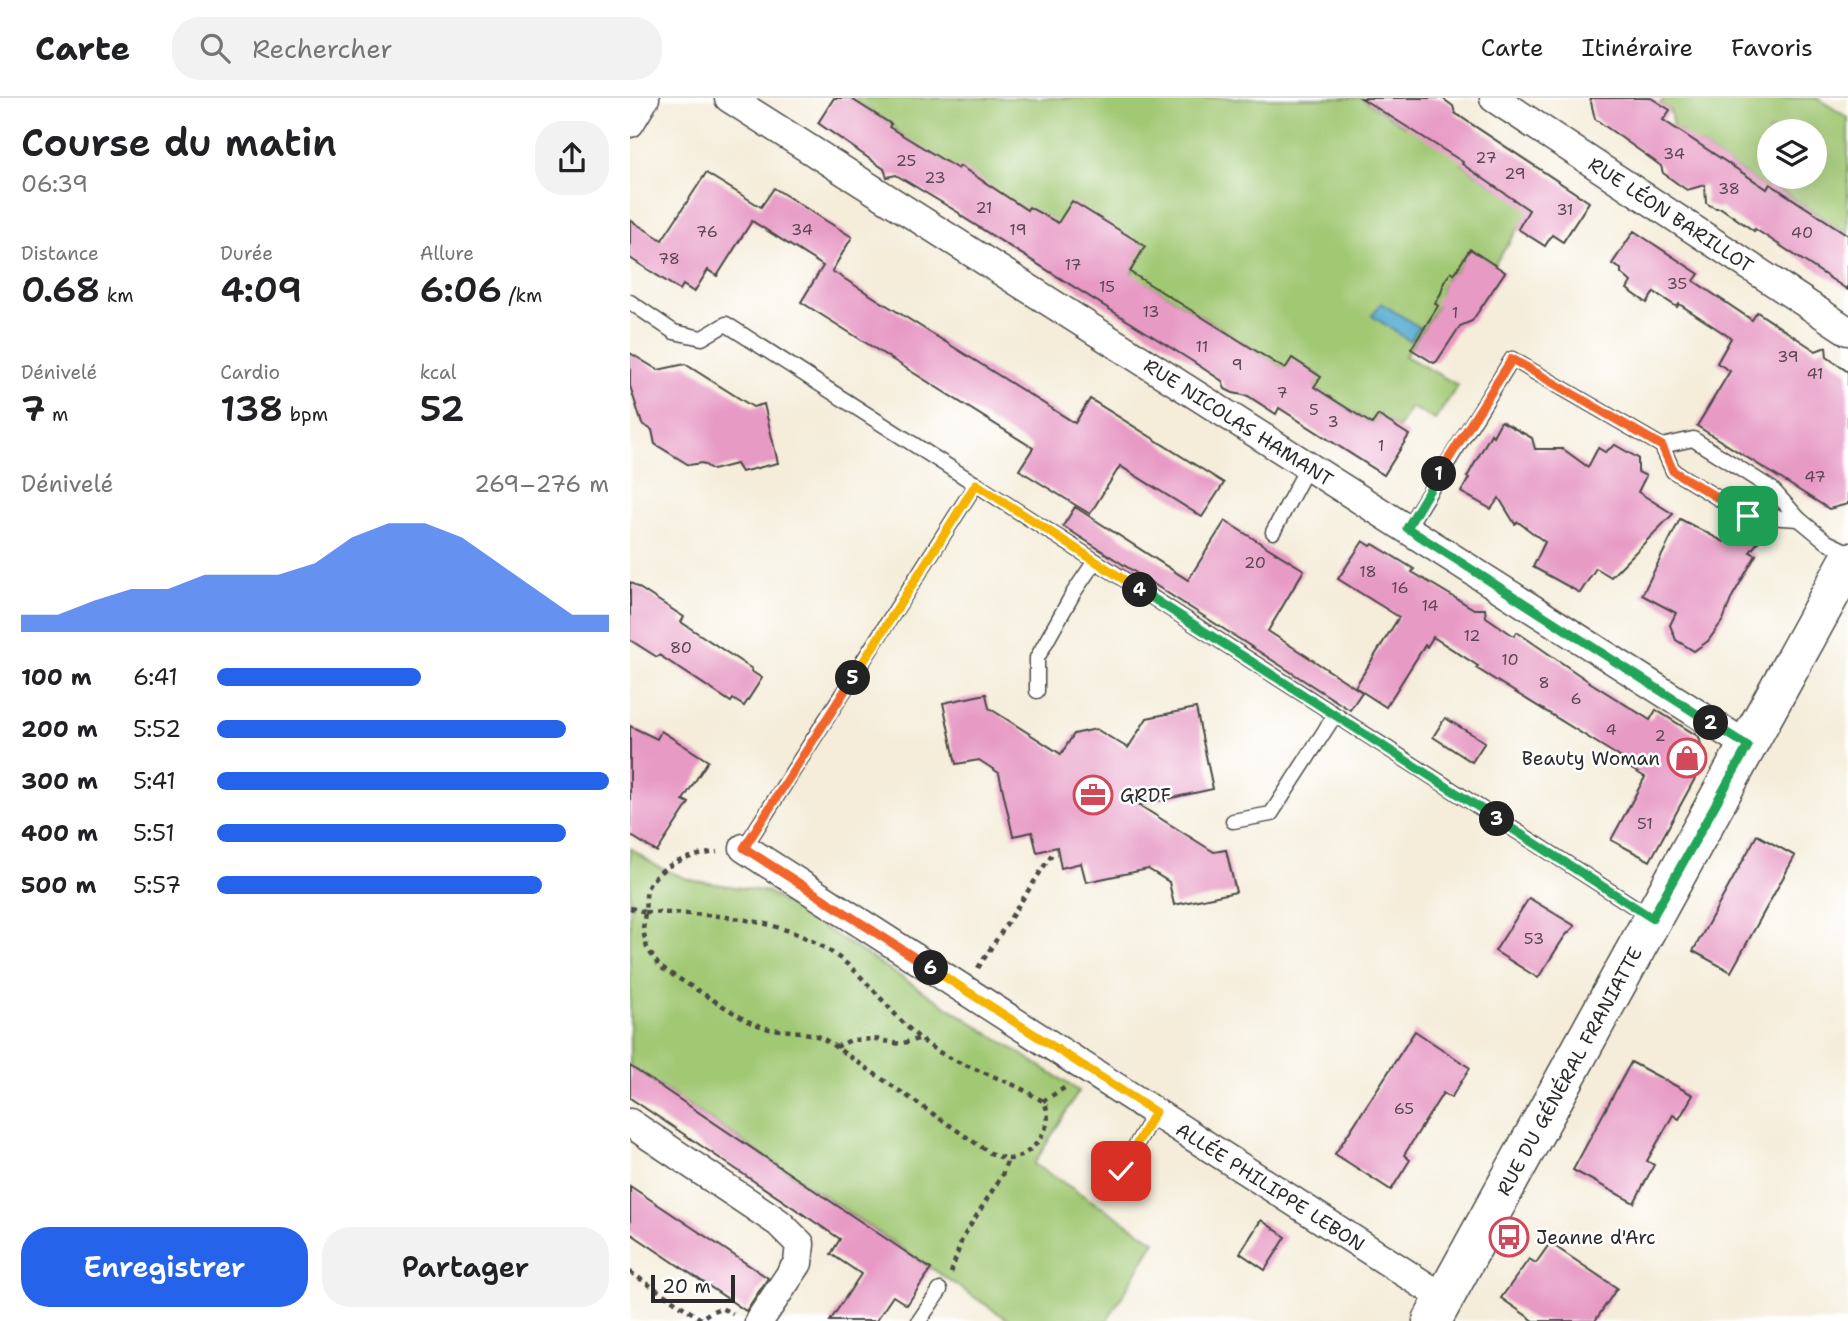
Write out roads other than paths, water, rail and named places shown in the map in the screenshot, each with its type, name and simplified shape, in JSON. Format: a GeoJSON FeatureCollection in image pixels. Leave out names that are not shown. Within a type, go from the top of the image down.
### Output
{"type":"FeatureCollection","features":[{"type":"Feature","properties":{"kind":"main road","name":"RUE DU GÉNÉRAL FRANIATTE"},"geometry":{"type":"LineString","coordinates":[[1440,1314],[1652,918],[1848,562]]}},
{"type":"Feature","properties":{"kind":"street"},"geometry":{"type":"LineString","coordinates":[[630,123],[645,98]]}},
{"type":"Feature","properties":{"kind":"street","name":"RUE NICOLAS HAMANT"},"geometry":{"type":"LineString","coordinates":[[729,98],[1748,746]]}},
{"type":"Feature","properties":{"kind":"street","name":"RUE LÉON BARILLOT"},"geometry":{"type":"LineString","coordinates":[[1494,98],[1848,331]]}},
{"type":"Feature","properties":{"kind":"street","name":"ALLÉE PHILIPPE LEBON"},"geometry":{"type":"LineString","coordinates":[[744,848],[1155,1112],[1440,1314]]}},
{"type":"Feature","properties":{"kind":"street"},"geometry":{"type":"LineString","coordinates":[[630,1123],[779,1223],[800,1244],[798,1264],[759,1321]]}},
{"type":"Feature","properties":{"kind":"lane"},"geometry":{"type":"LineString","coordinates":[[630,302],[674,332],[702,338],[726,324],[1652,918]]}},
{"type":"Feature","properties":{"kind":"lane"},"geometry":{"type":"LineString","coordinates":[[1407,528],[1512,359],[1662,446],[1673,471],[1748,516],[1799,519]]}},
{"type":"Feature","properties":{"kind":"lane"},"geometry":{"type":"LineString","coordinates":[[1662,446],[1693,439],[1772,489],[1799,519],[1827,542],[1848,552]]}},
{"type":"Feature","properties":{"kind":"lane"},"geometry":{"type":"LineString","coordinates":[[1273,532],[1308,467]]}},
{"type":"Feature","properties":{"kind":"lane"},"geometry":{"type":"LineString","coordinates":[[744,848],[976,484]]}},
{"type":"Feature","properties":{"kind":"lane"},"geometry":{"type":"LineString","coordinates":[[1037,691],[1037,658],[1095,561]]}},
{"type":"Feature","properties":{"kind":"lane"},"geometry":{"type":"LineString","coordinates":[[1233,821],[1271,814],[1335,715]]}},
{"type":"Feature","properties":{"kind":"lane"},"geometry":{"type":"LineString","coordinates":[[1121,1171],[1155,1112]]}},
{"type":"Feature","properties":{"kind":"lane"},"geometry":{"type":"LineString","coordinates":[[919,1321],[940,1290]]}},
{"type":"Feature","properties":{"kind":"water"},"geometry":{"type":"Polygon","coordinates":[[[1381,303],[1419,327],[1410,341],[1372,316],[1381,303]]]}},
{"type":"Feature","properties":{"kind":"place","name":"Beauty Woman"},"geometry":{"type":"Point","coordinates":[1687,758]}},
{"type":"Feature","properties":{"kind":"place","name":"GRDF"},"geometry":{"type":"Point","coordinates":[1093,795]}},
{"type":"Feature","properties":{"kind":"place","name":"Jeanne d'Arc"},"geometry":{"type":"Point","coordinates":[1509,1237]}}]}
